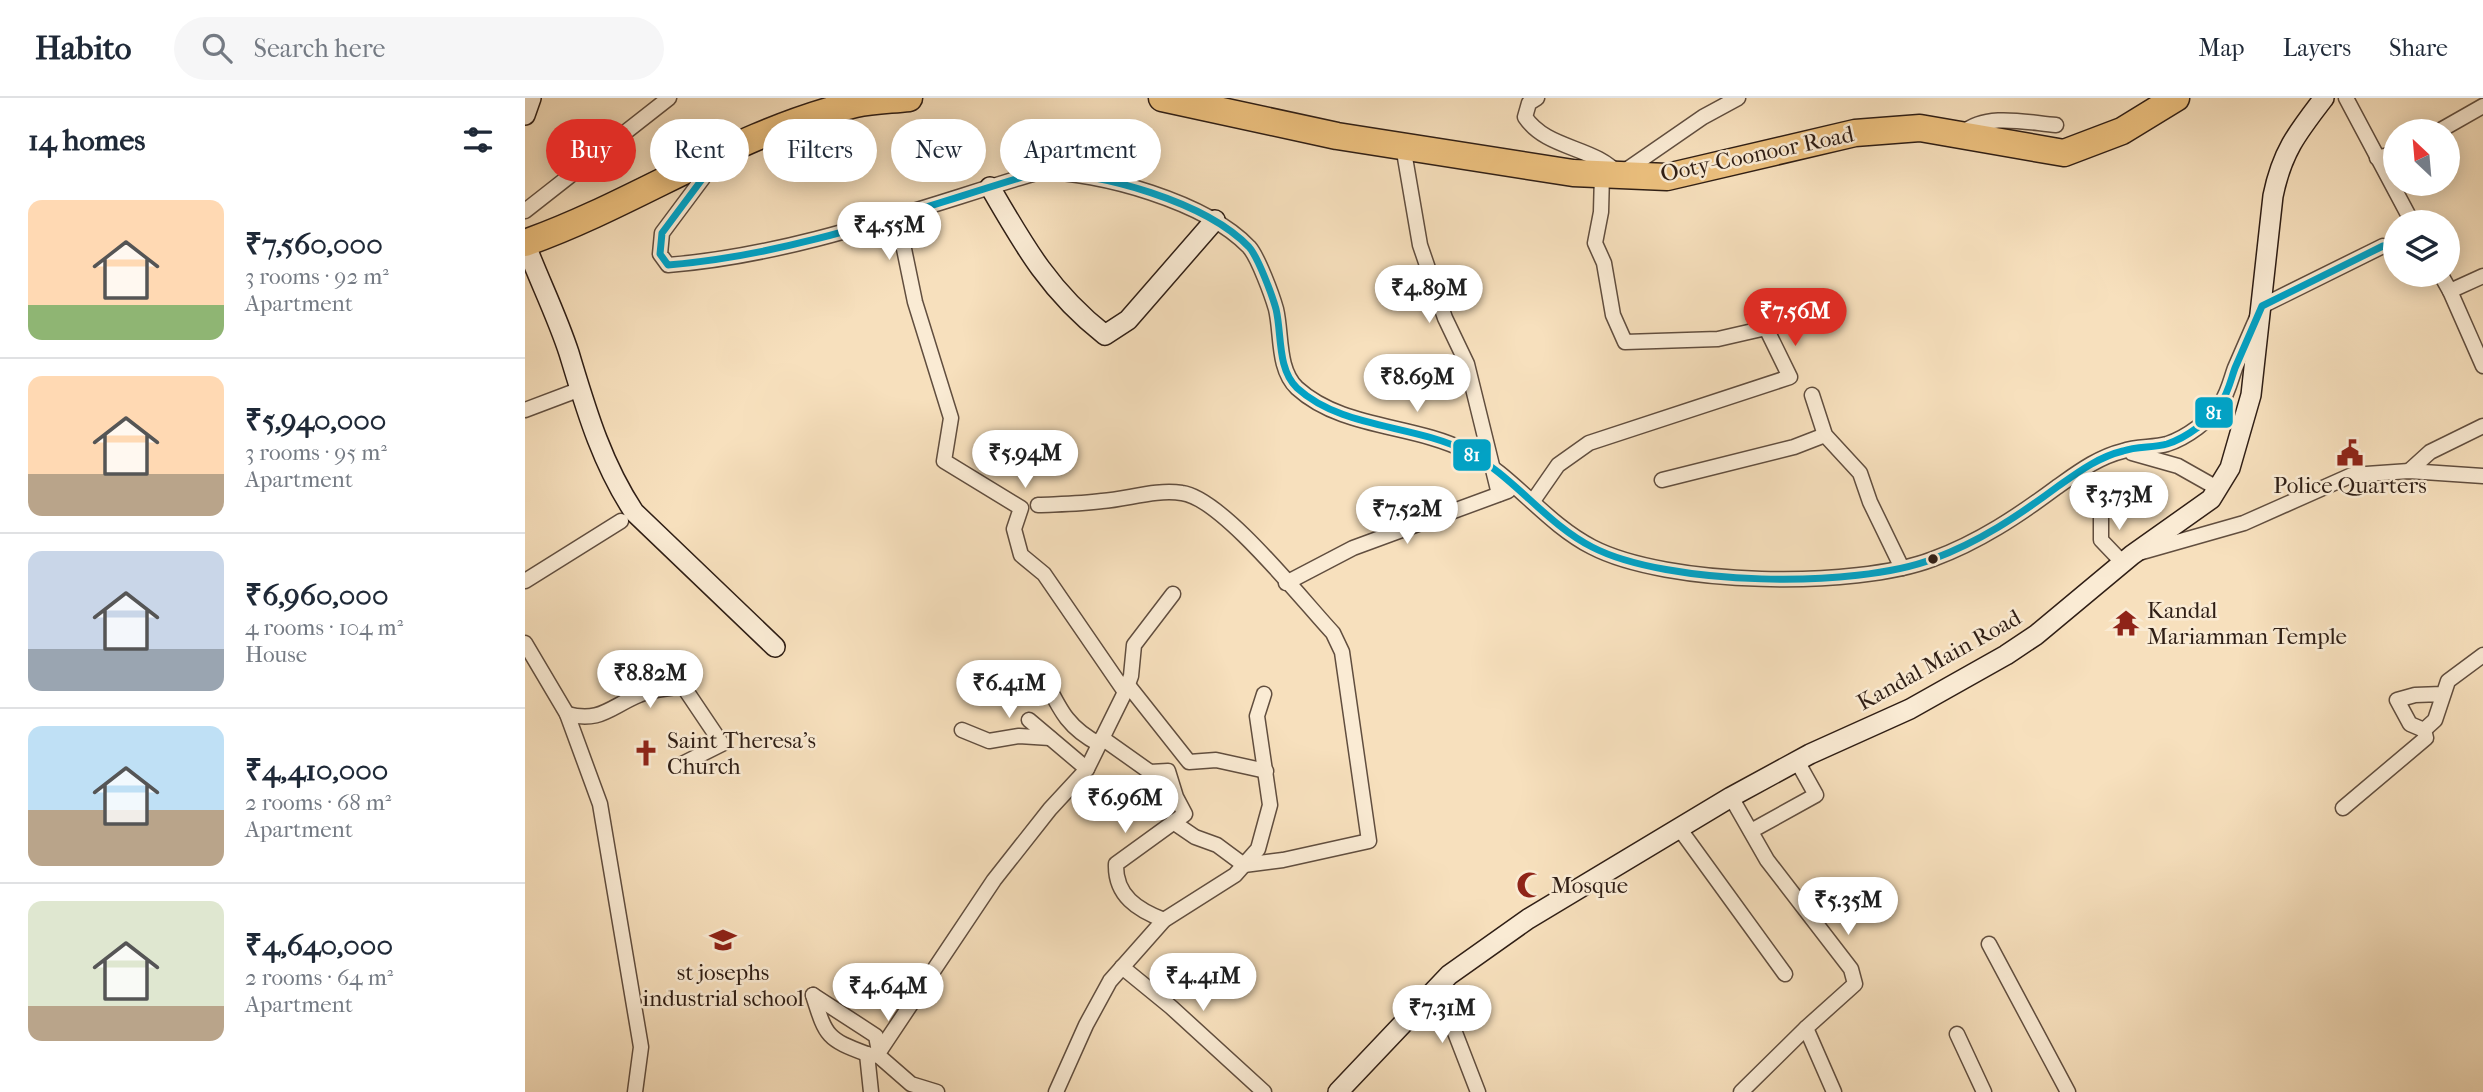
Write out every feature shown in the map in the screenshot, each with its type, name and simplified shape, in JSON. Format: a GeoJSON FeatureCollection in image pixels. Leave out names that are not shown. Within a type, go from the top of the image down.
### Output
{"type":"FeatureCollection","features":[{"type":"Feature","properties":{"kind":"highway"},"geometry":{"type":"LineString","coordinates":[[749,141],[805,117],[858,103],[909,98]]}},
{"type":"Feature","properties":{"kind":"highway","name":"Ooty-Coonoor Road"},"geometry":{"type":"LineString","coordinates":[[1162,98],[1337,136],[1610,175],[1667,177],[1855,133],[1920,128],[2064,153],[2122,131],[2176,98]]}},
{"type":"Feature","properties":{"kind":"highway"},"geometry":{"type":"LineString","coordinates":[[525,243],[608,208],[661,182]]}},
{"type":"Feature","properties":{"kind":"street"},"geometry":{"type":"LineString","coordinates":[[525,115],[531,98]]}},
{"type":"Feature","properties":{"kind":"street"},"geometry":{"type":"LineString","coordinates":[[525,211],[669,98]]}},
{"type":"Feature","properties":{"kind":"street"},"geometry":{"type":"LineString","coordinates":[[1533,501],[1558,465],[1589,443],[1790,377],[1766,328],[1718,339],[1625,342],[1613,315],[1604,263],[1595,243],[1610,175],[1609,163],[1562,146],[1532,128],[1525,117],[1529,103],[1537,98]]}},
{"type":"Feature","properties":{"kind":"street"},"geometry":{"type":"LineString","coordinates":[[1610,175],[1738,98]]}},
{"type":"Feature","properties":{"kind":"street","name":"Kandal Main Road"},"geometry":{"type":"LineString","coordinates":[[1338,1092],[1449,975],[1528,919],[1731,797],[1797,761],[1910,709],[2005,655],[2036,635],[2127,558],[2211,499],[2230,468],[2251,395],[2273,196],[2279,164],[2295,136],[2324,98]]}},
{"type":"Feature","properties":{"kind":"street"},"geometry":{"type":"LineString","coordinates":[[2346,98],[2405,210]]}},
{"type":"Feature","properties":{"kind":"street"},"geometry":{"type":"LineString","coordinates":[[2460,119],[2483,106]]}},
{"type":"Feature","properties":{"kind":"street"},"geometry":{"type":"LineString","coordinates":[[1960,136],[1971,126],[1993,121],[2056,125]]}},
{"type":"Feature","properties":{"kind":"street"},"geometry":{"type":"LineString","coordinates":[[1403,146],[1420,245],[1445,318],[1467,364],[1499,494]]}},
{"type":"Feature","properties":{"kind":"street"},"geometry":{"type":"LineString","coordinates":[[2377,158],[2383,156]]}},
{"type":"Feature","properties":{"kind":"street"},"geometry":{"type":"LineString","coordinates":[[699,182],[662,233],[660,254],[668,265],[731,259],[897,215],[1039,172],[1069,172],[1133,189],[1215,220],[1251,249],[1276,308],[1283,361],[1294,385],[1318,403],[1359,419],[1425,434],[1468,452],[1518,488],[1588,545],[1622,561],[1670,571],[1719,576],[1864,577],[1932,560],[2003,526],[2083,468],[2122,451],[2169,443],[2198,427],[2221,404],[2262,306],[2383,246]]}},
{"type":"Feature","properties":{"kind":"street"},"geometry":{"type":"LineString","coordinates":[[990,187],[1033,262],[1080,315],[1105,335],[1128,320],[1215,220]]}},
{"type":"Feature","properties":{"kind":"street"},"geometry":{"type":"LineString","coordinates":[[897,215],[915,302],[951,418],[944,461],[1021,508],[1014,529],[1021,555],[1044,574],[1127,688],[1189,762],[1216,760],[1266,771]]}},
{"type":"Feature","properties":{"kind":"street"},"geometry":{"type":"LineString","coordinates":[[525,243],[568,352],[578,390],[604,460],[634,512],[775,647]]}},
{"type":"Feature","properties":{"kind":"street"},"geometry":{"type":"LineString","coordinates":[[2450,291],[2483,276]]}},
{"type":"Feature","properties":{"kind":"street"},"geometry":{"type":"LineString","coordinates":[[2448,287],[2483,366]]}},
{"type":"Feature","properties":{"kind":"street"},"geometry":{"type":"LineString","coordinates":[[525,410],[578,390]]}},
{"type":"Feature","properties":{"kind":"street"},"geometry":{"type":"LineString","coordinates":[[1812,395],[1825,435],[1860,473],[1870,502],[1902,568]]}},
{"type":"Feature","properties":{"kind":"street"},"geometry":{"type":"LineString","coordinates":[[2409,471],[2430,452],[2483,426]]}},
{"type":"Feature","properties":{"kind":"street"},"geometry":{"type":"LineString","coordinates":[[1662,480],[1794,447],[1825,435]]}},
{"type":"Feature","properties":{"kind":"street"},"geometry":{"type":"LineString","coordinates":[[2122,451],[2178,466],[2217,488]]}},
{"type":"Feature","properties":{"kind":"street"},"geometry":{"type":"LineString","coordinates":[[2101,509],[2101,540],[2127,558],[2244,523],[2352,475],[2409,471],[2483,477]]}},
{"type":"Feature","properties":{"kind":"street"},"geometry":{"type":"LineString","coordinates":[[1286,583],[1353,548],[1518,488]]}},
{"type":"Feature","properties":{"kind":"street"},"geometry":{"type":"LineString","coordinates":[[1038,505],[1183,493],[1205,502],[1234,527],[1333,633],[1342,652],[1369,841],[1244,865],[1217,845],[1195,837],[1173,822]]}},
{"type":"Feature","properties":{"kind":"street"},"geometry":{"type":"LineString","coordinates":[[525,581],[621,521]]}},
{"type":"Feature","properties":{"kind":"street"},"geometry":{"type":"LineString","coordinates":[[876,1054],[994,880],[1050,808],[1087,769],[1127,688],[1134,645],[1173,594]]}},
{"type":"Feature","properties":{"kind":"street"},"geometry":{"type":"LineString","coordinates":[[525,643],[567,714],[600,804],[641,1047],[635,1092]]}},
{"type":"Feature","properties":{"kind":"street"},"geometry":{"type":"LineString","coordinates":[[2424,730],[2435,720],[2448,681],[2483,655]]}},
{"type":"Feature","properties":{"kind":"street"},"geometry":{"type":"LineString","coordinates":[[1042,674],[1076,732],[1100,741],[1150,772],[1168,771],[1176,797],[1185,814],[1116,864],[1116,872],[1131,904],[1164,920]]}},
{"type":"Feature","properties":{"kind":"street"},"geometry":{"type":"LineString","coordinates":[[567,714],[586,719],[603,714],[641,694],[683,686],[722,744],[675,766]]}},
{"type":"Feature","properties":{"kind":"street"},"geometry":{"type":"LineString","coordinates":[[1056,1092],[1086,1025],[1122,967],[1164,920],[1235,876],[1258,849],[1270,805],[1257,716],[1263,694]]}},
{"type":"Feature","properties":{"kind":"street"},"geometry":{"type":"LineString","coordinates":[[2343,808],[2427,737],[2424,730],[2410,724],[2397,700],[2415,695],[2442,694]]}},
{"type":"Feature","properties":{"kind":"street"},"geometry":{"type":"LineString","coordinates":[[1029,719],[1087,769]]}},
{"type":"Feature","properties":{"kind":"street"},"geometry":{"type":"LineString","coordinates":[[962,730],[989,741],[1019,736],[1050,738]]}},
{"type":"Feature","properties":{"kind":"street"},"geometry":{"type":"LineString","coordinates":[[1751,831],[1816,795],[1797,761]]}},
{"type":"Feature","properties":{"kind":"street"},"geometry":{"type":"LineString","coordinates":[[1731,797],[1767,860],[1851,969],[1855,984],[1741,1092]]}},
{"type":"Feature","properties":{"kind":"street"},"geometry":{"type":"LineString","coordinates":[[1679,828],[1785,974]]}},
{"type":"Feature","properties":{"kind":"street"},"geometry":{"type":"LineString","coordinates":[[1989,944],[2068,1092]]}},
{"type":"Feature","properties":{"kind":"street"},"geometry":{"type":"LineString","coordinates":[[1122,967],[1171,1007],[1264,1092]]}},
{"type":"Feature","properties":{"kind":"street"},"geometry":{"type":"LineString","coordinates":[[1437,986],[1478,1092]]}},
{"type":"Feature","properties":{"kind":"street"},"geometry":{"type":"LineString","coordinates":[[871,1092],[876,1054],[876,1037],[861,1024],[813,995],[823,1027],[835,1043],[876,1054],[911,1084],[937,1092]]}},
{"type":"Feature","properties":{"kind":"street"},"geometry":{"type":"LineString","coordinates":[[1806,1028],[1834,1092]]}},
{"type":"Feature","properties":{"kind":"street"},"geometry":{"type":"LineString","coordinates":[[1957,1034],[1984,1092]]}},
{"type":"Feature","properties":{"kind":"transit line","name":"81"},"geometry":{"type":"LineString","coordinates":[[700,182],[662,233],[660,254],[668,265],[715,260],[809,241],[1039,172],[1091,177],[1180,203],[1230,231],[1253,252],[1276,309],[1286,371],[1297,388],[1315,401],[1356,419],[1445,442],[1466,451],[1499,473],[1559,525],[1592,547],[1625,560],[1666,570],[1761,579],[1857,575],[1899,569],[1933,559],[1998,527],[2096,461],[2128,449],[2162,445],[2182,437],[2205,422],[2217,409],[2262,306],[2383,246]]}},
{"type":"Feature","properties":{"kind":"place","name":"Police Quarters"},"geometry":{"type":"Point","coordinates":[2350,453]}},
{"type":"Feature","properties":{"kind":"place","name":"Kandal Mariamman Temple"},"geometry":{"type":"Point","coordinates":[2126,623]}},
{"type":"Feature","properties":{"kind":"place","name":"Saint Theresa's Church"},"geometry":{"type":"Point","coordinates":[646,753]}},
{"type":"Feature","properties":{"kind":"place","name":"Mosque"},"geometry":{"type":"Point","coordinates":[1530,885]}},
{"type":"Feature","properties":{"kind":"place","name":"st josephs industrial school"},"geometry":{"type":"Point","coordinates":[723,940]}}]}
